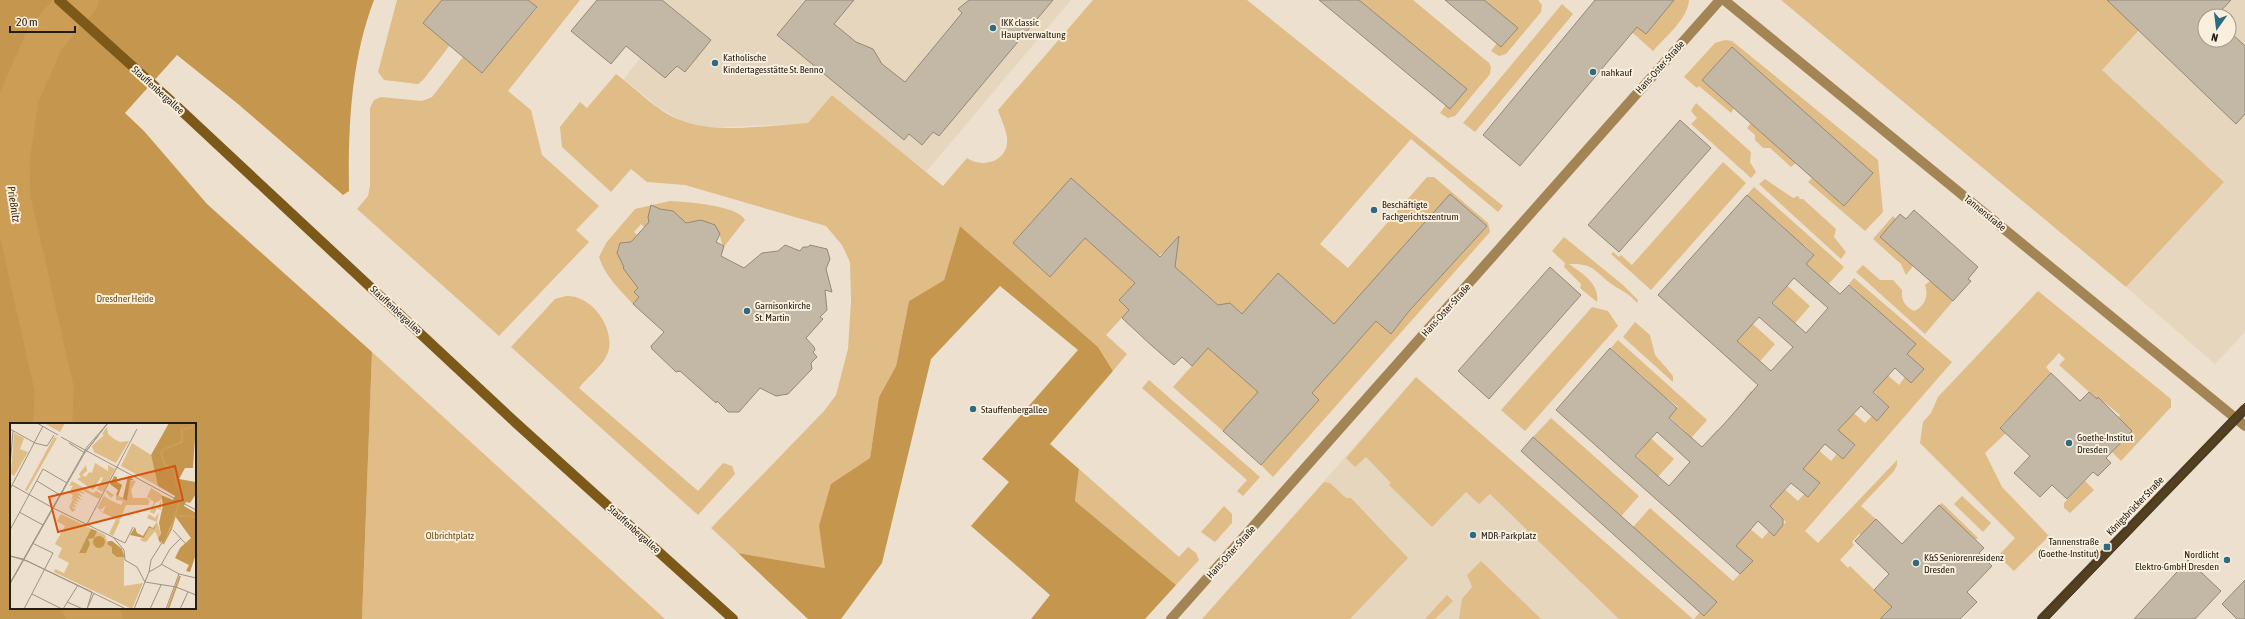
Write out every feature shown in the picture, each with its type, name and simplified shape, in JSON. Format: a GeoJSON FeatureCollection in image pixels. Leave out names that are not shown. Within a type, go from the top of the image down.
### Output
{"type":"FeatureCollection","features":[{"type":"Feature","properties":{"kind":"main road","name":"Stauffenbergallee"},"geometry":{"type":"LineString","coordinates":[[59,0],[172,101],[506,413],[733,619]]}},
{"type":"Feature","properties":{"kind":"main road","name":"Königsbrücker Straße"},"geometry":{"type":"LineString","coordinates":[[2047,617],[2245,409]]}},
{"type":"Feature","properties":{"kind":"street","name":"Hans-Oster-Straße"},"geometry":{"type":"LineString","coordinates":[[1171,619],[1720,0]]}},
{"type":"Feature","properties":{"kind":"street","name":"Tannenstraße"},"geometry":{"type":"LineString","coordinates":[[1724,0],[2245,426]]}},
{"type":"Feature","properties":{"kind":"shaded area"},"geometry":{"type":"Polygon","coordinates":[[[649,0],[1071,0],[926,172],[832,95],[808,123],[708,128],[680,120],[658,107],[624,79],[640,58],[626,46],[649,0]]]}},
{"type":"Feature","properties":{"kind":"shaded area"},"geometry":{"type":"Polygon","coordinates":[[[2167,0],[2245,0],[2245,332],[2215,364],[2126,287],[2224,182],[2102,70],[2167,0]]]}},
{"type":"Feature","properties":{"kind":"shaded area"},"geometry":{"type":"Polygon","coordinates":[[[1416,377],[1537,498],[1662,619],[1202,619],[1416,377]]]}},
{"type":"Feature","properties":{"kind":"green space","name":"Dresdner Heide"},"geometry":{"type":"Polygon","coordinates":[[[0,0],[374,0],[360,46],[352,94],[349,143],[349,191],[343,195],[238,104],[177,55],[125,113],[144,131],[207,204],[372,352],[362,619],[0,619],[0,0]]]}},
{"type":"Feature","properties":{"kind":"green space"},"geometry":{"type":"Polygon","coordinates":[[[397,0],[442,0],[450,45],[423,80],[418,84],[384,80],[378,72],[397,0]]]}},
{"type":"Feature","properties":{"kind":"green space"},"geometry":{"type":"Polygon","coordinates":[[[528,0],[580,0],[508,91],[531,110],[542,155],[599,206],[576,230],[589,242],[499,336],[357,209],[368,196],[370,186],[370,108],[374,100],[381,97],[422,101],[432,97],[463,57],[482,73],[537,8],[528,0]]]}},
{"type":"Feature","properties":{"kind":"green space"},"geometry":{"type":"Polygon","coordinates":[[[1093,0],[1247,0],[1503,206],[1498,212],[1411,139],[1320,244],[1348,268],[1427,177],[1434,177],[1488,223],[1490,232],[1273,477],[1261,465],[1319,400],[1312,393],[1376,321],[1391,334],[1410,310],[1487,226],[1450,194],[1345,334],[1277,274],[1248,307],[1316,366],[1237,312],[1238,310],[1230,303],[1222,308],[1173,265],[1177,255],[1169,249],[1158,256],[1071,178],[1013,243],[1050,277],[1085,238],[1135,283],[1119,300],[1129,310],[1106,335],[1127,354],[1113,371],[1098,347],[960,226],[944,280],[909,301],[896,366],[879,397],[870,458],[831,485],[825,568],[738,553],[711,528],[824,411],[836,395],[848,349],[851,301],[850,262],[842,245],[826,226],[685,185],[647,182],[631,169],[611,192],[562,147],[560,127],[580,102],[587,108],[616,74],[671,116],[695,125],[710,127],[743,128],[808,123],[832,95],[943,186],[967,158],[980,163],[987,163],[994,161],[1004,152],[1007,146],[1007,138],[998,110],[1093,0]]]}},
{"type":"Feature","properties":{"kind":"green space"},"geometry":{"type":"Polygon","coordinates":[[[1359,0],[1413,0],[1489,63],[1491,67],[1490,74],[1455,116],[1448,118],[1440,113],[1446,105],[1451,108],[1467,89],[1359,0]]]}},
{"type":"Feature","properties":{"kind":"green space"},"geometry":{"type":"Polygon","coordinates":[[[1484,0],[1538,0],[1542,5],[1541,12],[1506,54],[1499,56],[1491,51],[1497,43],[1502,46],[1517,28],[1484,0]]]}},
{"type":"Feature","properties":{"kind":"green space"},"geometry":{"type":"Polygon","coordinates":[[[1673,0],[1689,0],[1688,7],[1680,21],[1653,51],[1625,26],[1630,21],[1646,34],[1673,0]]]}},
{"type":"Feature","properties":{"kind":"green space"},"geometry":{"type":"Polygon","coordinates":[[[1781,0],[2167,0],[2102,70],[2224,182],[2126,287],[1781,0]]]}},
{"type":"Feature","properties":{"kind":"green space"},"geometry":{"type":"Polygon","coordinates":[[[1562,4],[1573,14],[1475,132],[1463,123],[1562,4]]]}},
{"type":"Feature","properties":{"kind":"green space"},"geometry":{"type":"Polygon","coordinates":[[[1725,40],[1732,41],[1878,160],[1883,212],[1865,231],[1808,182],[1812,178],[1844,206],[1873,173],[1732,47],[1702,80],[1734,108],[1731,113],[1699,86],[1697,88],[1684,77],[1715,43],[1725,40]]]}},
{"type":"Feature","properties":{"kind":"green space"},"geometry":{"type":"Polygon","coordinates":[[[1696,103],[1751,152],[1750,162],[1756,172],[1751,178],[1691,124],[1697,118],[1691,111],[1696,103]]]}},
{"type":"Feature","properties":{"kind":"green space"},"geometry":{"type":"Polygon","coordinates":[[[1751,123],[1796,163],[1791,167],[1770,148],[1763,148],[1755,140],[1755,135],[1747,128],[1751,123]]]}},
{"type":"Feature","properties":{"kind":"green space"},"geometry":{"type":"Polygon","coordinates":[[[1723,162],[1746,183],[1651,290],[1611,254],[1613,252],[1619,257],[1621,255],[1632,265],[1723,162]]]}},
{"type":"Feature","properties":{"kind":"green space"},"geometry":{"type":"Polygon","coordinates":[[[1765,179],[1793,198],[1798,196],[1800,199],[1803,199],[1836,229],[1834,237],[1846,252],[1841,259],[1759,184],[1765,179]]]}},
{"type":"Feature","properties":{"kind":"green space"},"geometry":{"type":"Polygon","coordinates":[[[1754,187],[1844,267],[1816,298],[1810,293],[1823,279],[1806,264],[1814,254],[1804,245],[1795,254],[1778,239],[1786,230],[1776,220],[1750,215],[1758,205],[1747,195],[1754,187]]]}},
{"type":"Feature","properties":{"kind":"green space"},"geometry":{"type":"Polygon","coordinates":[[[670,201],[698,203],[722,208],[740,215],[745,220],[723,248],[719,232],[688,226],[649,213],[650,221],[644,227],[641,224],[634,232],[637,235],[630,243],[621,243],[617,250],[618,255],[627,264],[623,268],[641,285],[634,292],[641,297],[633,304],[609,277],[599,257],[606,243],[635,209],[670,201]]]}},
{"type":"Feature","properties":{"kind":"green space"},"geometry":{"type":"Polygon","coordinates":[[[1893,216],[1896,219],[1913,266],[1906,275],[1901,264],[1873,239],[1893,216]]]}},
{"type":"Feature","properties":{"kind":"green space"},"geometry":{"type":"Polygon","coordinates":[[[960,226],[1098,347],[1113,371],[1050,444],[1079,469],[1075,501],[1176,585],[1145,619],[1031,619],[1050,595],[971,526],[1009,482],[982,459],[1078,350],[1000,286],[931,359],[882,563],[841,619],[808,619],[738,553],[825,568],[819,526],[831,484],[870,458],[879,397],[896,366],[909,301],[944,280],[960,226]]]}},
{"type":"Feature","properties":{"kind":"green space"},"geometry":{"type":"Polygon","coordinates":[[[1721,226],[1810,306],[1783,337],[1777,332],[1789,318],[1773,303],[1781,293],[1770,283],[1721,226]]]}},
{"type":"Feature","properties":{"kind":"green space"},"geometry":{"type":"Polygon","coordinates":[[[1564,237],[1623,285],[1638,300],[1637,303],[1629,295],[1613,285],[1594,269],[1585,265],[1569,264],[1589,279],[1593,284],[1596,289],[1597,302],[1580,288],[1581,284],[1564,267],[1565,263],[1552,251],[1564,237]]]}},
{"type":"Feature","properties":{"kind":"green space"},"geometry":{"type":"Polygon","coordinates":[[[1686,264],[1775,344],[1748,375],[1742,370],[1754,356],[1737,341],[1746,331],[1686,264]]]}},
{"type":"Feature","properties":{"kind":"green space"},"geometry":{"type":"Polygon","coordinates":[[[1863,265],[1880,280],[1893,280],[1902,290],[1904,303],[1914,311],[1921,306],[1925,300],[1927,293],[1925,285],[1930,281],[1953,301],[1925,334],[1856,272],[1863,265]]]}},
{"type":"Feature","properties":{"kind":"green space"},"geometry":{"type":"Polygon","coordinates":[[[1854,278],[1952,362],[1805,531],[1818,543],[1897,460],[1897,465],[1894,471],[1861,506],[1876,519],[1861,535],[1859,534],[1852,542],[1854,545],[1840,560],[1848,568],[1850,566],[1892,607],[1880,619],[1694,619],[1700,612],[1704,616],[1717,602],[1633,527],[1650,508],[1733,581],[1752,561],[1736,546],[1683,470],[1762,539],[1769,531],[1774,535],[1786,522],[1770,506],[1778,497],[1711,437],[1717,430],[1798,501],[1804,494],[1808,497],[1820,484],[1803,469],[1812,459],[1745,399],[1751,391],[1831,461],[1837,454],[1843,459],[1855,446],[1838,430],[1847,420],[1780,361],[1786,354],[1865,423],[1872,416],[1877,421],[1889,407],[1870,387],[1835,343],[1815,323],[1820,317],[1899,385],[1905,377],[1911,382],[1924,369],[1907,354],[1916,344],[1905,334],[1851,304],[1860,294],[1849,284],[1854,278]]]}},
{"type":"Feature","properties":{"kind":"green space"},"geometry":{"type":"Polygon","coordinates":[[[2038,291],[2171,399],[2171,407],[2121,461],[2112,452],[2132,431],[2118,418],[2120,415],[2099,398],[2097,399],[2059,365],[2065,359],[2059,353],[2046,367],[2051,373],[2000,427],[2006,433],[1985,453],[2002,487],[2049,536],[2014,571],[1998,556],[2015,538],[1920,443],[1923,422],[1931,413],[1938,397],[2038,291]]]}},
{"type":"Feature","properties":{"kind":"green space"},"geometry":{"type":"Polygon","coordinates":[[[566,296],[584,300],[592,306],[604,321],[609,340],[609,349],[604,360],[579,388],[698,491],[723,463],[732,466],[735,474],[698,515],[511,347],[555,299],[566,296]]]}},
{"type":"Feature","properties":{"kind":"green space"},"geometry":{"type":"Polygon","coordinates":[[[1592,307],[1608,311],[1618,326],[1525,431],[1501,410],[1592,307]]]}},
{"type":"Feature","properties":{"kind":"green space"},"geometry":{"type":"Polygon","coordinates":[[[1635,322],[1650,335],[1655,355],[1673,376],[1673,382],[1623,337],[1635,322]]]}},
{"type":"Feature","properties":{"kind":"green space"},"geometry":{"type":"Polygon","coordinates":[[[1618,340],[1707,420],[1680,451],[1674,446],[1686,432],[1669,417],[1678,407],[1667,398],[1658,408],[1641,393],[1650,383],[1639,373],[1630,383],[1613,368],[1622,358],[1611,348],[1618,340]]]}},
{"type":"Feature","properties":{"kind":"green space"},"geometry":{"type":"Polygon","coordinates":[[[1208,348],[1258,392],[1223,431],[1173,387],[1208,348]]]}},
{"type":"Feature","properties":{"kind":"green space","name":"Olbrichtplatz"},"geometry":{"type":"Polygon","coordinates":[[[372,352],[665,619],[362,619],[372,352]]]}},
{"type":"Feature","properties":{"kind":"green space"},"geometry":{"type":"Polygon","coordinates":[[[1416,377],[1693,619],[1619,619],[1490,494],[1479,504],[1466,492],[1432,527],[1389,485],[1391,483],[1366,457],[1355,467],[1346,458],[1416,377]]]}},
{"type":"Feature","properties":{"kind":"green space"},"geometry":{"type":"Polygon","coordinates":[[[1584,379],[1674,459],[1646,490],[1640,485],[1652,471],[1636,456],[1644,446],[1584,379]]]}},
{"type":"Feature","properties":{"kind":"green space"},"geometry":{"type":"Polygon","coordinates":[[[1149,380],[1260,477],[1243,496],[1237,491],[1247,480],[1142,388],[1149,380]]]}},
{"type":"Feature","properties":{"kind":"green space"},"geometry":{"type":"Polygon","coordinates":[[[1551,418],[1639,496],[1609,530],[1605,526],[1617,512],[1533,437],[1551,418]]]}},
{"type":"Feature","properties":{"kind":"green space"},"geometry":{"type":"Polygon","coordinates":[[[1079,469],[1179,557],[1188,547],[1196,553],[1199,560],[1176,585],[1075,501],[1079,469]]]}},
{"type":"Feature","properties":{"kind":"green space"},"geometry":{"type":"Polygon","coordinates":[[[2085,481],[2094,490],[2070,513],[2064,508],[2064,503],[2085,481]]]}},
{"type":"Feature","properties":{"kind":"green space"},"geometry":{"type":"Polygon","coordinates":[[[1324,482],[1330,483],[1346,498],[1351,498],[1408,558],[1350,619],[1202,619],[1324,482]]]}},
{"type":"Feature","properties":{"kind":"green space"},"geometry":{"type":"Polygon","coordinates":[[[1962,496],[1991,523],[1983,532],[1954,504],[1962,496]]]}},
{"type":"Feature","properties":{"kind":"green space"},"geometry":{"type":"Polygon","coordinates":[[[1942,503],[1978,538],[1975,540],[1939,505],[1942,503]]]}},
{"type":"Feature","properties":{"kind":"green space"},"geometry":{"type":"Polygon","coordinates":[[[1224,506],[1232,514],[1232,523],[1215,542],[1201,532],[1224,506]]]}},
{"type":"Feature","properties":{"kind":"green space"},"geometry":{"type":"Polygon","coordinates":[[[1481,561],[1541,619],[1459,619],[1462,599],[1472,587],[1467,575],[1481,561]]]}},
{"type":"Feature","properties":{"kind":"green space"},"geometry":{"type":"Polygon","coordinates":[[[1447,595],[1453,601],[1435,619],[1425,619],[1447,595]]]}},
{"type":"Feature","properties":{"kind":"building"},"geometry":{"type":"Polygon","coordinates":[[[442,0],[528,0],[537,7],[482,73],[423,23],[442,0]]]}},
{"type":"Feature","properties":{"kind":"building"},"geometry":{"type":"Polygon","coordinates":[[[597,0],[662,0],[711,40],[685,72],[677,66],[665,78],[626,46],[611,64],[571,31],[597,0]]]}},
{"type":"Feature","properties":{"kind":"building"},"geometry":{"type":"Polygon","coordinates":[[[806,0],[854,0],[834,24],[856,42],[873,49],[882,64],[905,82],[962,13],[958,9],[969,0],[1053,0],[939,136],[933,132],[922,145],[909,134],[904,140],[777,35],[806,0]]]}},
{"type":"Feature","properties":{"kind":"building"},"geometry":{"type":"Polygon","coordinates":[[[1319,0],[1359,0],[1467,89],[1450,109],[1319,0]]]}},
{"type":"Feature","properties":{"kind":"building"},"geometry":{"type":"Polygon","coordinates":[[[1445,0],[1484,0],[1518,28],[1501,47],[1445,0]]]}},
{"type":"Feature","properties":{"kind":"building"},"geometry":{"type":"Polygon","coordinates":[[[1595,0],[1674,0],[1646,34],[1637,27],[1520,166],[1483,135],[1595,0]]]}},
{"type":"Feature","properties":{"kind":"building"},"geometry":{"type":"Polygon","coordinates":[[[2107,0],[2231,0],[2224,8],[2197,8],[2197,48],[2237,48],[2237,38],[2245,46],[2245,114],[2236,124],[2107,0]]]}},
{"type":"Feature","properties":{"kind":"building"},"geometry":{"type":"Polygon","coordinates":[[[1732,47],[1873,173],[1844,206],[1702,80],[1732,47]]]}},
{"type":"Feature","properties":{"kind":"building"},"geometry":{"type":"Polygon","coordinates":[[[1680,120],[1711,148],[1619,252],[1588,225],[1680,120]]]}},
{"type":"Feature","properties":{"kind":"building"},"geometry":{"type":"Polygon","coordinates":[[[1071,178],[1160,257],[1179,236],[1175,267],[1218,305],[1230,303],[1242,314],[1278,273],[1334,324],[1450,194],[1487,226],[1410,310],[1391,334],[1376,321],[1312,393],[1319,400],[1261,465],[1223,431],[1258,392],[1208,348],[1192,366],[1182,357],[1174,365],[1151,345],[1122,318],[1129,310],[1119,300],[1135,283],[1085,238],[1050,277],[1013,243],[1071,178]]]}},
{"type":"Feature","properties":{"kind":"building"},"geometry":{"type":"Polygon","coordinates":[[[1747,195],[1814,255],[1806,264],[1840,294],[1849,285],[1916,344],[1907,354],[1924,369],[1911,383],[1895,368],[1873,392],[1889,407],[1877,421],[1861,406],[1838,430],[1855,445],[1843,459],[1825,444],[1803,469],[1820,483],[1808,497],[1791,483],[1770,506],[1783,519],[1783,525],[1774,536],[1758,521],[1736,546],[1753,561],[1740,574],[1556,410],[1610,348],[1677,408],[1669,418],[1702,447],[1725,423],[1758,385],[1658,295],[1747,195]],[[1794,278],[1772,303],[1806,333],[1828,308],[1794,278]],[[1759,317],[1737,341],[1771,371],[1793,347],[1759,317]],[[1657,432],[1635,456],[1669,486],[1690,462],[1657,432]]]}},
{"type":"Feature","properties":{"kind":"building","name":"Garnisonkirche St. Martin"},"geometry":{"type":"Polygon","coordinates":[[[651,205],[660,209],[673,211],[686,223],[701,220],[715,225],[720,234],[716,242],[724,246],[721,256],[744,268],[762,253],[778,251],[785,245],[800,251],[803,247],[808,247],[810,245],[827,249],[830,259],[826,269],[832,292],[825,290],[827,310],[820,317],[823,319],[806,338],[814,347],[815,350],[813,352],[817,357],[811,363],[812,369],[788,394],[776,396],[760,388],[739,412],[728,412],[717,401],[716,403],[680,371],[676,372],[652,349],[651,346],[664,332],[633,304],[639,297],[634,292],[638,288],[623,268],[624,267],[617,253],[620,243],[631,242],[649,222],[648,217],[651,205]]]}},
{"type":"Feature","properties":{"kind":"building"},"geometry":{"type":"Polygon","coordinates":[[[1914,210],[1978,267],[1968,279],[1971,281],[1953,301],[1880,237],[1900,214],[1906,219],[1914,210]]]}},
{"type":"Feature","properties":{"kind":"building"},"geometry":{"type":"Polygon","coordinates":[[[1550,267],[1581,295],[1489,399],[1458,371],[1550,267]]]}},
{"type":"Feature","properties":{"kind":"building","name":"Goethe-Institut Dresden"},"geometry":{"type":"Polygon","coordinates":[[[2051,373],[2080,401],[2089,392],[2097,399],[2098,397],[2132,431],[2106,458],[2111,463],[2098,476],[2093,472],[2067,499],[2052,485],[2040,497],[2014,473],[2030,456],[2000,428],[2051,373]]]}},
{"type":"Feature","properties":{"kind":"building"},"geometry":{"type":"Polygon","coordinates":[[[1533,437],[1717,602],[1704,616],[1521,451],[1533,437]]]}},
{"type":"Feature","properties":{"kind":"building","name":"K&S Seniorenresidenz Dresden"},"geometry":{"type":"Polygon","coordinates":[[[1939,505],[1984,548],[1979,553],[1992,566],[1967,592],[1977,602],[1960,619],[1880,619],[1892,607],[1874,590],[1889,574],[1855,541],[1876,519],[1902,544],[1939,505]]]}},
{"type":"Feature","properties":{"kind":"building"},"geometry":{"type":"Polygon","coordinates":[[[2188,560],[2221,591],[2195,619],[2134,619],[2188,560]]]}},
{"type":"Feature","properties":{"kind":"building"},"geometry":{"type":"Polygon","coordinates":[[[2245,580],[2245,619],[2237,619],[2222,604],[2245,580]]]}},
{"type":"Feature","properties":{"kind":"waterway","name":"Prießnitz"},"geometry":{"type":"LineString","coordinates":[[53,423],[54,388],[11,198],[10,161],[19,98],[45,38],[79,0]]}},
{"type":"Feature","properties":{"kind":"waterway","name":"Prießnitz"},"geometry":{"type":"LineString","coordinates":[[84,609],[103,619]]}},
{"type":"Feature","properties":{"kind":"tram line"},"geometry":{"type":"LineString","coordinates":[[2038,619],[2245,403]]}},
{"type":"Feature","properties":{"kind":"tram line"},"geometry":{"type":"LineString","coordinates":[[2049,619],[2245,414]]}},
{"type":"Feature","properties":{"kind":"place","name":"IKK classic Hauptverwaltung"},"geometry":{"type":"Point","coordinates":[993,28]}},
{"type":"Feature","properties":{"kind":"place","name":"Katholische Kindertagesstätte St. Benno"},"geometry":{"type":"Point","coordinates":[715,63]}},
{"type":"Feature","properties":{"kind":"place","name":"nahkauf"},"geometry":{"type":"Point","coordinates":[1593,72]}},
{"type":"Feature","properties":{"kind":"place","name":"Beschäftigte Fachgerichtszentrum"},"geometry":{"type":"Point","coordinates":[1374,210]}},
{"type":"Feature","properties":{"kind":"place","name":"Garnisonkirche St. Martin"},"geometry":{"type":"Point","coordinates":[747,311]}},
{"type":"Feature","properties":{"kind":"place","name":"Stauffenbergallee"},"geometry":{"type":"Point","coordinates":[973,409]}},
{"type":"Feature","properties":{"kind":"place","name":"Goethe-Institut Dresden"},"geometry":{"type":"Point","coordinates":[2069,443]}},
{"type":"Feature","properties":{"kind":"place","name":"MDR-Parkplatz"},"geometry":{"type":"Point","coordinates":[1473,535]}},
{"type":"Feature","properties":{"kind":"place","name":"Tannenstraße (Goethe-Institut)"},"geometry":{"type":"Point","coordinates":[2107,547]}},
{"type":"Feature","properties":{"kind":"place","name":"Nordlicht Elektro-GmbH Dresden"},"geometry":{"type":"Point","coordinates":[2227,560]}},
{"type":"Feature","properties":{"kind":"place","name":"K&S Seniorenresidenz Dresden"},"geometry":{"type":"Point","coordinates":[1916,563]}}]}
